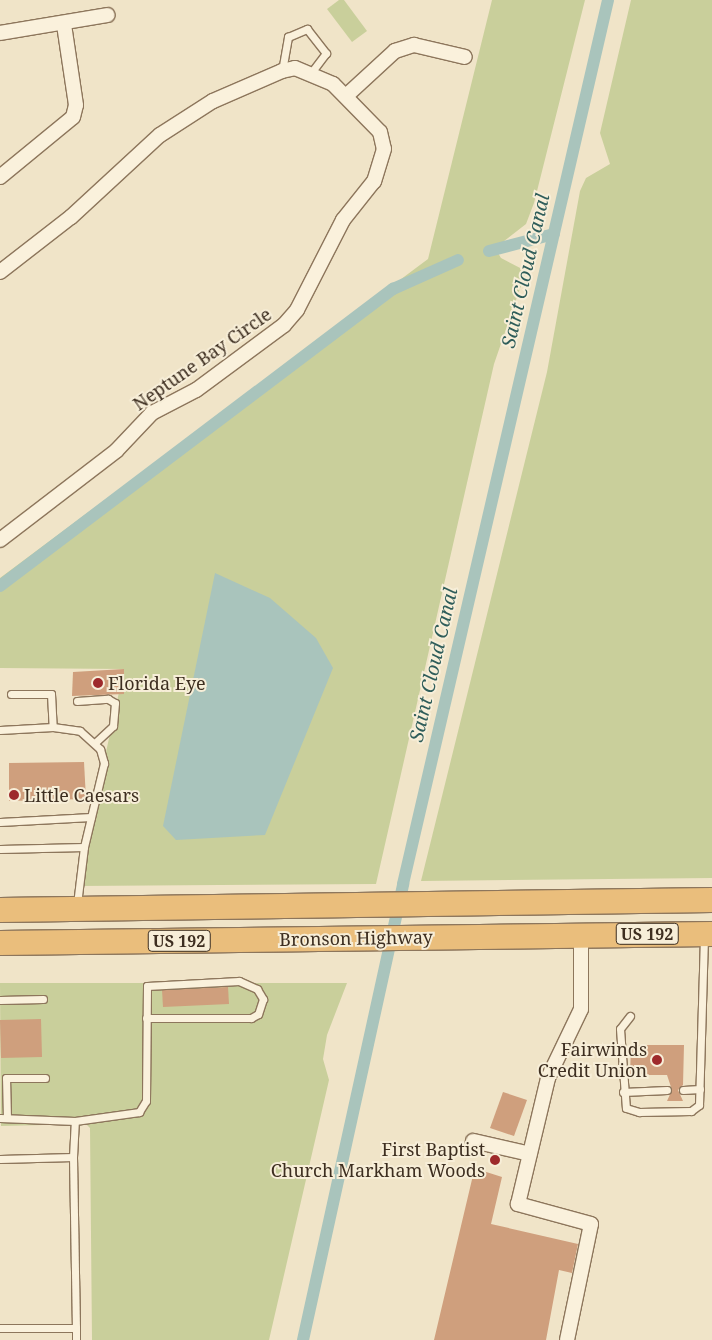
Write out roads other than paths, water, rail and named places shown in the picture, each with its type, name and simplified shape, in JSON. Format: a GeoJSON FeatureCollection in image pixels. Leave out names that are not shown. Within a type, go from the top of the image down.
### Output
{"type":"FeatureCollection","features":[{"type":"Feature","properties":{"kind":"highway"},"geometry":{"type":"LineString","coordinates":[[581,935],[596,917],[641,900]]}},
{"type":"Feature","properties":{"kind":"highway","name":"Bronson Highway"},"geometry":{"type":"LineString","coordinates":[[0,910],[712,900]]}},
{"type":"Feature","properties":{"kind":"highway"},"geometry":{"type":"LineString","coordinates":[[0,935],[53,932],[77,908]]}},
{"type":"Feature","properties":{"kind":"highway","name":"Bronson Highway"},"geometry":{"type":"LineString","coordinates":[[0,943],[708,934]]}},
{"type":"Feature","properties":{"kind":"street"},"geometry":{"type":"LineString","coordinates":[[0,33],[64,25],[108,16]]}},
{"type":"Feature","properties":{"kind":"street"},"geometry":{"type":"LineString","coordinates":[[0,178],[73,117],[76,105],[64,25]]}},
{"type":"Feature","properties":{"kind":"street"},"geometry":{"type":"LineString","coordinates":[[346,96],[395,51],[414,45],[465,57]]}},
{"type":"Feature","properties":{"kind":"street","name":"Neptune Bay Circle"},"geometry":{"type":"LineString","coordinates":[[0,272],[71,217],[160,135],[213,101],[282,71],[294,68],[311,73],[346,96],[380,132],[382,160],[374,181],[343,220],[297,310],[196,390],[152,412],[116,451],[0,540]]}},
{"type":"Feature","properties":{"kind":"street"},"geometry":{"type":"LineString","coordinates":[[567,1340],[591,1224],[518,1204],[548,1078],[581,1009],[581,935]]}},
{"type":"Feature","properties":{"kind":"street"},"geometry":{"type":"LineString","coordinates":[[473,1141],[530,1154]]}},
{"type":"Feature","properties":{"kind":"lane"},"geometry":{"type":"LineString","coordinates":[[282,71],[288,37],[301,28],[315,35],[326,52],[311,73]]}},
{"type":"Feature","properties":{"kind":"lane"},"geometry":{"type":"LineString","coordinates":[[11,694],[51,694],[53,727]]}},
{"type":"Feature","properties":{"kind":"lane"},"geometry":{"type":"LineString","coordinates":[[77,701],[108,699],[115,703],[113,726],[95,743]]}},
{"type":"Feature","properties":{"kind":"lane"},"geometry":{"type":"LineString","coordinates":[[0,730],[53,727],[85,733],[95,743],[104,763],[84,847],[77,908]]}},
{"type":"Feature","properties":{"kind":"lane"},"geometry":{"type":"LineString","coordinates":[[0,822],[91,817]]}},
{"type":"Feature","properties":{"kind":"lane"},"geometry":{"type":"LineString","coordinates":[[0,849],[84,847]]}},
{"type":"Feature","properties":{"kind":"lane"},"geometry":{"type":"LineString","coordinates":[[630,1016],[620,1029],[623,1092],[626,1108],[639,1112],[691,1111],[699,1105],[708,934]]}},
{"type":"Feature","properties":{"kind":"lane"},"geometry":{"type":"LineString","coordinates":[[45,1078],[6,1078],[3,1118],[75,1121],[139,1112],[146,1102],[146,1018],[146,986],[154,983],[239,981],[257,989],[263,999],[258,1014],[251,1018],[146,1018]]}},
{"type":"Feature","properties":{"kind":"lane"},"geometry":{"type":"LineString","coordinates":[[0,1000],[43,999]]}},
{"type":"Feature","properties":{"kind":"lane"},"geometry":{"type":"LineString","coordinates":[[683,1090],[700,1089]]}},
{"type":"Feature","properties":{"kind":"lane"},"geometry":{"type":"LineString","coordinates":[[623,1092],[667,1090]]}},
{"type":"Feature","properties":{"kind":"lane"},"geometry":{"type":"LineString","coordinates":[[75,1121],[73,1157],[76,1340]]}},
{"type":"Feature","properties":{"kind":"lane"},"geometry":{"type":"LineString","coordinates":[[0,1159],[73,1157]]}},
{"type":"Feature","properties":{"kind":"lane"},"geometry":{"type":"LineString","coordinates":[[0,1328],[76,1328]]}},
{"type":"Feature","properties":{"kind":"water"},"geometry":{"type":"Polygon","coordinates":[[[215,573],[270,598],[316,638],[333,668],[265,835],[176,840],[163,826],[215,573]]]}},
{"type":"Feature","properties":{"kind":"waterway","name":"Saint Cloud Canal"},"geometry":{"type":"LineString","coordinates":[[303,1340],[403,884],[608,0]]}},
{"type":"Feature","properties":{"kind":"waterway"},"geometry":{"type":"LineString","coordinates":[[489,251],[554,234]]}},
{"type":"Feature","properties":{"kind":"waterway"},"geometry":{"type":"LineString","coordinates":[[0,586],[393,289],[458,260]]}},
{"type":"Feature","properties":{"kind":"place","name":"Florida Eye"},"geometry":{"type":"Point","coordinates":[98,683]}},
{"type":"Feature","properties":{"kind":"place","name":"Little Caesars"},"geometry":{"type":"Point","coordinates":[14,795]}},
{"type":"Feature","properties":{"kind":"place","name":"Fairwinds Credit Union"},"geometry":{"type":"Point","coordinates":[657,1060]}},
{"type":"Feature","properties":{"kind":"place","name":"First Baptist Church Markham Woods"},"geometry":{"type":"Point","coordinates":[495,1160]}}]}
